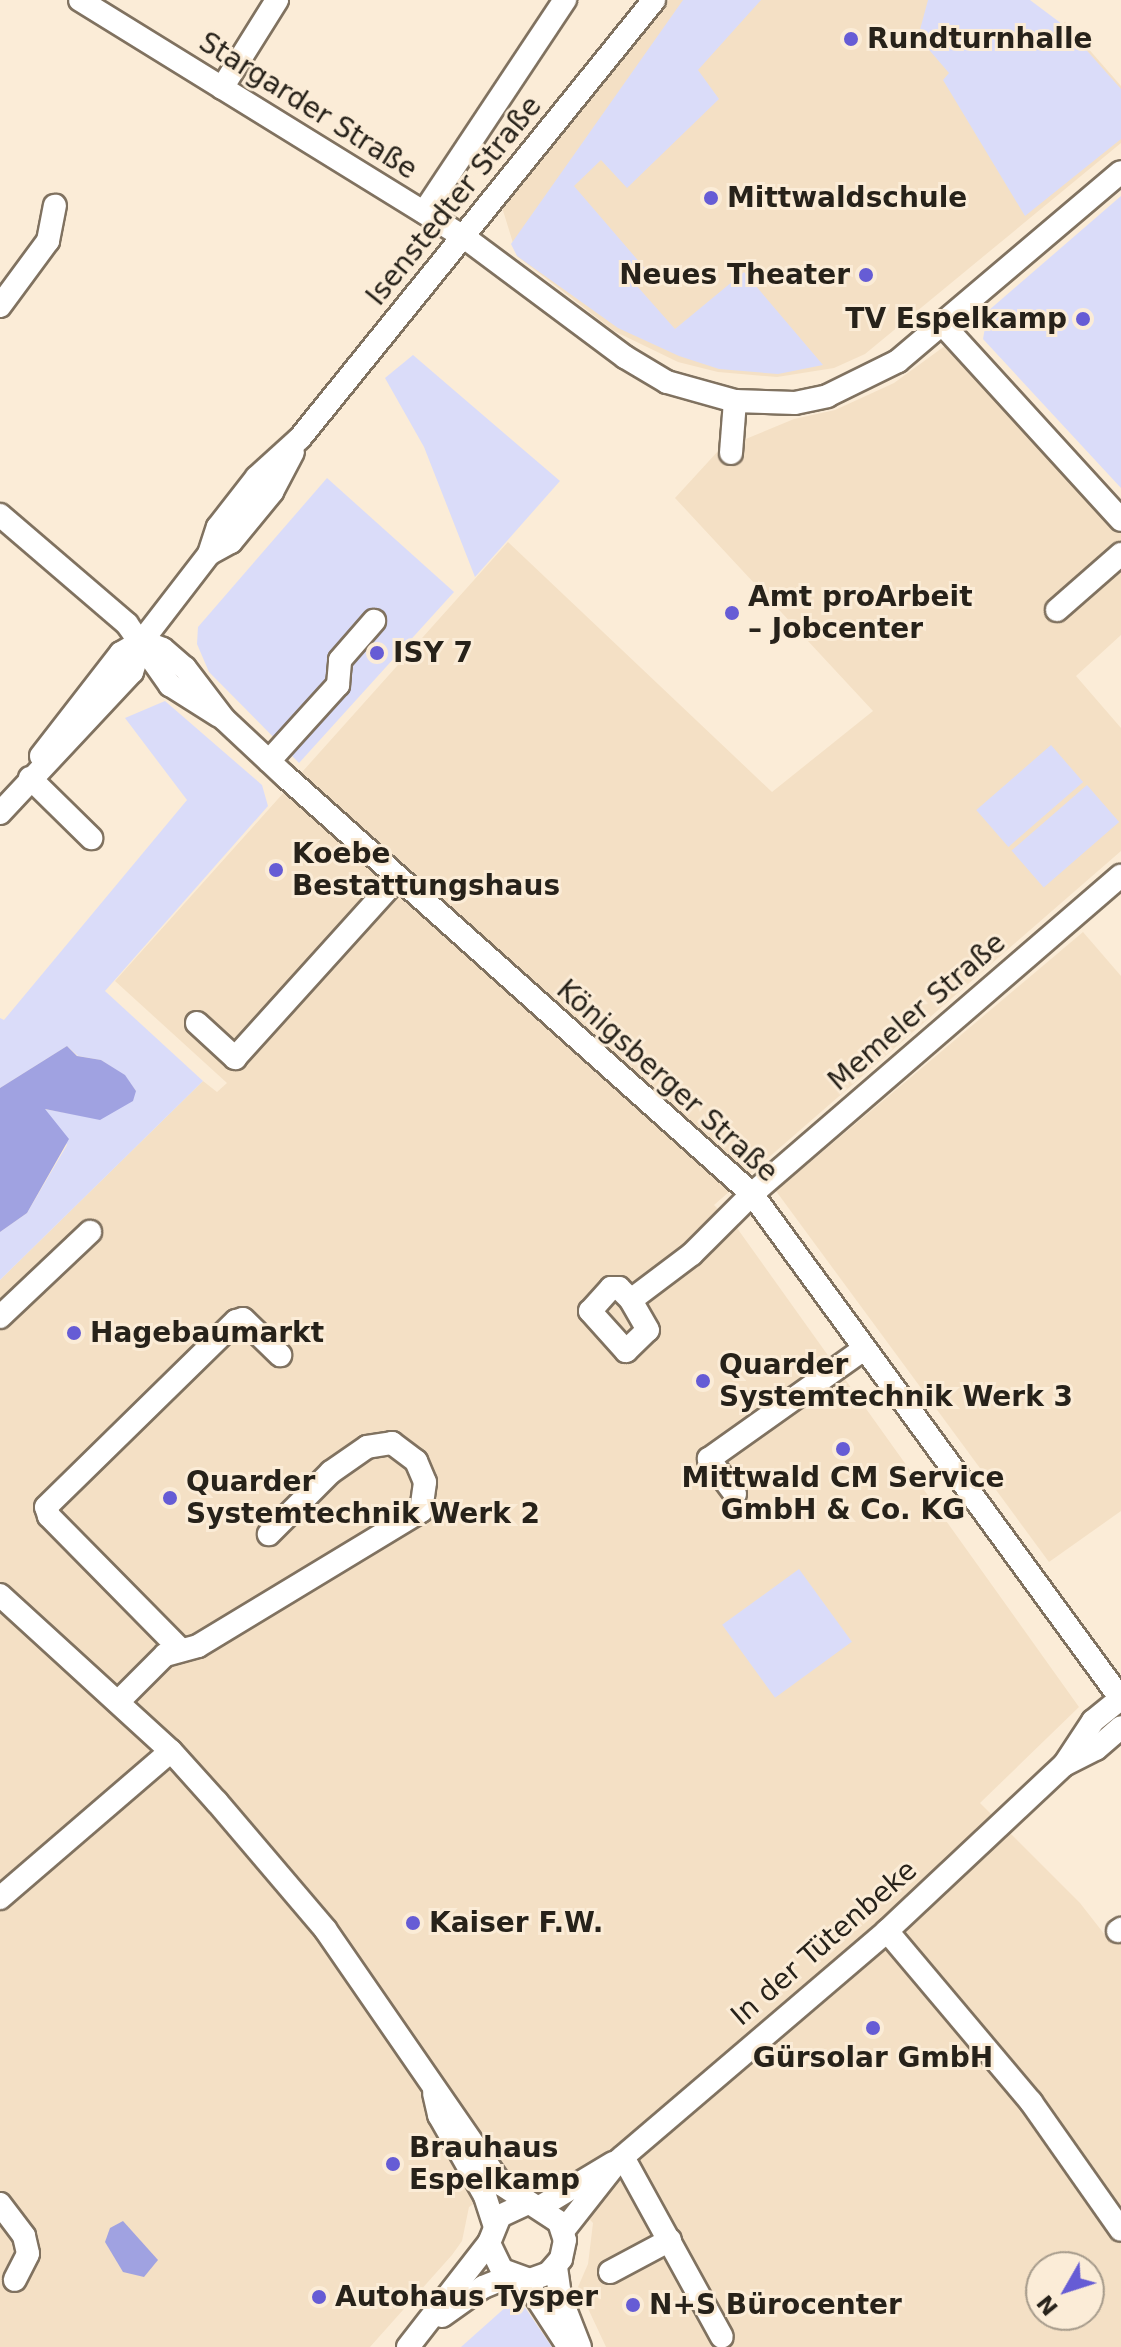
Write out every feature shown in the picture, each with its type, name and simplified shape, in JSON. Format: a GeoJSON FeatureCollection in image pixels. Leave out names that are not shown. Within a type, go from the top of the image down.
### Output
{"type":"FeatureCollection","features":[{"type":"Feature","properties":{"kind":"street","name":"Stargarder Straße"},"geometry":{"type":"LineString","coordinates":[[80,0],[464,237],[625,357],[667,382],[735,401],[795,403],[827,396],[898,361],[945,327],[1121,172]]}},
{"type":"Feature","properties":{"kind":"street"},"geometry":{"type":"LineString","coordinates":[[222,88],[277,0]]}},
{"type":"Feature","properties":{"kind":"street"},"geometry":{"type":"LineString","coordinates":[[424,212],[565,0]]}},
{"type":"Feature","properties":{"kind":"street","name":"Isenstedter Straße"},"geometry":{"type":"LineString","coordinates":[[0,812],[30,778],[54,760],[132,672],[142,641],[209,554],[231,542],[272,492],[300,438],[654,0]]}},
{"type":"Feature","properties":{"kind":"street"},"geometry":{"type":"LineString","coordinates":[[0,306],[48,241],[55,206]]}},
{"type":"Feature","properties":{"kind":"street"},"geometry":{"type":"LineString","coordinates":[[945,327],[1121,520]]}},
{"type":"Feature","properties":{"kind":"street"},"geometry":{"type":"LineString","coordinates":[[731,453],[735,401]]}},
{"type":"Feature","properties":{"kind":"street","name":"Königsberger Straße"},"geometry":{"type":"LineString","coordinates":[[0,515],[142,641],[163,649],[185,668],[224,719],[269,761],[397,879],[752,1194],[1121,1698]]}},
{"type":"Feature","properties":{"kind":"street"},"geometry":{"type":"LineString","coordinates":[[1057,610],[1121,554]]}},
{"type":"Feature","properties":{"kind":"street"},"geometry":{"type":"LineString","coordinates":[[269,761],[338,685],[340,660],[374,621]]}},
{"type":"Feature","properties":{"kind":"street"},"geometry":{"type":"LineString","coordinates":[[30,778],[91,838]]}},
{"type":"Feature","properties":{"kind":"street","name":"Memeler Straße"},"geometry":{"type":"LineString","coordinates":[[631,1300],[692,1254],[752,1194],[1121,876]]}},
{"type":"Feature","properties":{"kind":"street"},"geometry":{"type":"LineString","coordinates":[[197,1023],[235,1058],[397,879]]}},
{"type":"Feature","properties":{"kind":"street"},"geometry":{"type":"LineString","coordinates":[[0,1317],[90,1232]]}},
{"type":"Feature","properties":{"kind":"street"},"geometry":{"type":"LineString","coordinates":[[181,1650],[49,1516],[46,1507],[236,1321],[243,1319],[280,1355]]}},
{"type":"Feature","properties":{"kind":"street"},"geometry":{"type":"LineString","coordinates":[[735,1494],[709,1459],[864,1349]]}},
{"type":"Feature","properties":{"kind":"street"},"geometry":{"type":"LineString","coordinates":[[118,1702],[165,1655],[198,1646],[421,1511],[425,1482],[416,1461],[392,1443],[367,1447],[331,1472],[269,1534]]}},
{"type":"Feature","properties":{"kind":"street"},"geometry":{"type":"LineString","coordinates":[[0,1595],[171,1751],[303,1901],[434,2093],[453,2110],[501,2184],[563,2231],[564,2250],[556,2267],[540,2278],[518,2278],[483,2287],[431,2324],[408,2347]]}},
{"type":"Feature","properties":{"kind":"street","name":"In der Tütenbeke"},"geometry":{"type":"LineString","coordinates":[[563,2231],[620,2159],[887,1931],[1064,1765],[1093,1721],[1121,1698]]}},
{"type":"Feature","properties":{"kind":"street","name":"In der Tütenbeke"},"geometry":{"type":"LineString","coordinates":[[1064,1765],[1096,1749],[1121,1727]]}},
{"type":"Feature","properties":{"kind":"street"},"geometry":{"type":"LineString","coordinates":[[0,1898],[171,1751]]}},
{"type":"Feature","properties":{"kind":"street"},"geometry":{"type":"LineString","coordinates":[[887,1931],[1031,2102],[1121,2230]]}},
{"type":"Feature","properties":{"kind":"street"},"geometry":{"type":"LineString","coordinates":[[434,2093],[439,2115],[485,2196],[495,2262],[518,2278],[568,2347]]}},
{"type":"Feature","properties":{"kind":"street"},"geometry":{"type":"LineString","coordinates":[[620,2159],[670,2240],[722,2337]]}},
{"type":"Feature","properties":{"kind":"street","name":"In der Tütenbeke"},"geometry":{"type":"LineString","coordinates":[[533,2206],[620,2159]]}},
{"type":"Feature","properties":{"kind":"street"},"geometry":{"type":"LineString","coordinates":[[0,2204],[24,2236],[28,2254],[15,2280]]}},
{"type":"Feature","properties":{"kind":"street"},"geometry":{"type":"LineString","coordinates":[[431,2324],[507,2210],[533,2206]]}},
{"type":"Feature","properties":{"kind":"street"},"geometry":{"type":"LineString","coordinates":[[610,2272],[670,2240]]}},
{"type":"Feature","properties":{"kind":"street"},"geometry":{"type":"LineString","coordinates":[[556,2267],[560,2296],[580,2347]]}},
{"type":"Feature","properties":{"kind":"shaded area"},"geometry":{"type":"Polygon","coordinates":[[[669,0],[1021,0],[1058,28],[1065,22],[1121,86],[1121,143],[865,354],[834,368],[777,377],[718,372],[678,362],[614,331],[517,256],[501,204],[669,0]]]}},
{"type":"Feature","properties":{"kind":"shaded area"},"geometry":{"type":"Polygon","coordinates":[[[683,0],[761,0],[698,70],[719,99],[627,188],[601,160],[574,186],[648,272],[637,286],[675,329],[744,272],[823,365],[778,374],[719,369],[679,356],[618,328],[517,256],[511,244],[683,0]]]}},
{"type":"Feature","properties":{"kind":"shaded area"},"geometry":{"type":"Polygon","coordinates":[[[928,0],[1030,0],[1066,27],[1121,89],[1121,139],[1025,216],[943,80],[949,73],[918,37],[928,0]]]}},
{"type":"Feature","properties":{"kind":"shaded area","name":"TV Espelkamp"},"geometry":{"type":"Polygon","coordinates":[[[1121,196],[1121,488],[983,339],[988,311],[1121,196]]]}},
{"type":"Feature","properties":{"kind":"shaded area"},"geometry":{"type":"Polygon","coordinates":[[[953,340],[1121,506],[1121,635],[1076,676],[1121,728],[1121,851],[714,1205],[737,1228],[1079,1707],[980,1803],[1080,1903],[1112,1944],[1121,1938],[1121,2347],[606,2347],[578,2287],[588,2264],[593,2223],[552,2178],[522,2171],[469,2207],[462,2241],[370,2347],[0,2347],[0,1280],[203,1081],[217,1092],[227,1083],[115,981],[508,542],[772,792],[873,711],[675,498],[719,450],[794,419],[835,410],[894,383],[953,340]]]}},
{"type":"Feature","properties":{"kind":"shaded area"},"geometry":{"type":"Polygon","coordinates":[[[413,355],[560,481],[475,577],[424,447],[385,378],[413,355]]]}},
{"type":"Feature","properties":{"kind":"shaded area"},"geometry":{"type":"Polygon","coordinates":[[[327,478],[454,592],[299,763],[209,672],[197,644],[198,627],[327,478]]]}},
{"type":"Feature","properties":{"kind":"shaded area"},"geometry":{"type":"Polygon","coordinates":[[[165,701],[262,785],[268,806],[105,991],[203,1081],[0,1280],[0,1232],[27,1213],[67,1145],[44,1109],[67,1113],[136,1091],[124,1075],[101,1060],[78,1056],[67,1046],[0,1088],[0,1018],[4,1020],[187,800],[125,718],[165,701]]]}},
{"type":"Feature","properties":{"kind":"shaded area"},"geometry":{"type":"Polygon","coordinates":[[[1051,745],[1083,782],[1008,847],[976,810],[1051,745]]]}},
{"type":"Feature","properties":{"kind":"shaded area"},"geometry":{"type":"Polygon","coordinates":[[[1087,785],[1119,822],[1044,888],[1012,851],[1087,785]]]}},
{"type":"Feature","properties":{"kind":"shaded area"},"geometry":{"type":"Polygon","coordinates":[[[1083,932],[1121,976],[1121,1511],[1049,1562],[776,1191],[1083,932]]]}},
{"type":"Feature","properties":{"kind":"shaded area"},"geometry":{"type":"Polygon","coordinates":[[[799,1569],[852,1642],[775,1698],[722,1625],[799,1569]]]}},
{"type":"Feature","properties":{"kind":"shaded area"},"geometry":{"type":"Polygon","coordinates":[[[507,2306],[524,2306],[552,2347],[461,2347],[507,2306]]]}},
{"type":"Feature","properties":{"kind":"water"},"geometry":{"type":"Polygon","coordinates":[[[67,1046],[77,1056],[101,1060],[125,1075],[136,1091],[133,1101],[100,1120],[45,1109],[69,1139],[27,1213],[0,1232],[0,1088],[67,1046]]]}},
{"type":"Feature","properties":{"kind":"water"},"geometry":{"type":"Polygon","coordinates":[[[123,2221],[158,2260],[144,2277],[123,2272],[105,2242],[110,2228],[123,2221]]]}},
{"type":"Feature","properties":{"kind":"place","name":"Rundturnhalle"},"geometry":{"type":"Point","coordinates":[851,39]}},
{"type":"Feature","properties":{"kind":"place","name":"Mittwaldschule"},"geometry":{"type":"Point","coordinates":[711,198]}},
{"type":"Feature","properties":{"kind":"place","name":"Neues Theater"},"geometry":{"type":"Point","coordinates":[866,275]}},
{"type":"Feature","properties":{"kind":"place","name":"TV Espelkamp"},"geometry":{"type":"Point","coordinates":[1083,319]}},
{"type":"Feature","properties":{"kind":"place","name":"Amt proArbeit – Jobcenter"},"geometry":{"type":"Point","coordinates":[732,613]}},
{"type":"Feature","properties":{"kind":"place","name":"ISY 7"},"geometry":{"type":"Point","coordinates":[377,653]}},
{"type":"Feature","properties":{"kind":"place","name":"Koebe Bestattungshaus"},"geometry":{"type":"Point","coordinates":[276,870]}},
{"type":"Feature","properties":{"kind":"place","name":"Hagebaumarkt"},"geometry":{"type":"Point","coordinates":[74,1333]}},
{"type":"Feature","properties":{"kind":"place","name":"Quarder Systemtechnik Werk 3"},"geometry":{"type":"Point","coordinates":[703,1381]}},
{"type":"Feature","properties":{"kind":"place","name":"Mittwald CM Service GmbH & Co. KG"},"geometry":{"type":"Point","coordinates":[843,1449]}},
{"type":"Feature","properties":{"kind":"place","name":"Quarder Systemtechnik Werk 2"},"geometry":{"type":"Point","coordinates":[170,1498]}},
{"type":"Feature","properties":{"kind":"place","name":"Kaiser F.W."},"geometry":{"type":"Point","coordinates":[413,1923]}},
{"type":"Feature","properties":{"kind":"place","name":"Gürsolar GmbH"},"geometry":{"type":"Point","coordinates":[873,2028]}},
{"type":"Feature","properties":{"kind":"place","name":"Brauhaus Espelkamp"},"geometry":{"type":"Point","coordinates":[393,2164]}},
{"type":"Feature","properties":{"kind":"place","name":"Autohaus Tysper"},"geometry":{"type":"Point","coordinates":[319,2297]}},
{"type":"Feature","properties":{"kind":"place","name":"N+S Bürocenter"},"geometry":{"type":"Point","coordinates":[633,2305]}}]}
